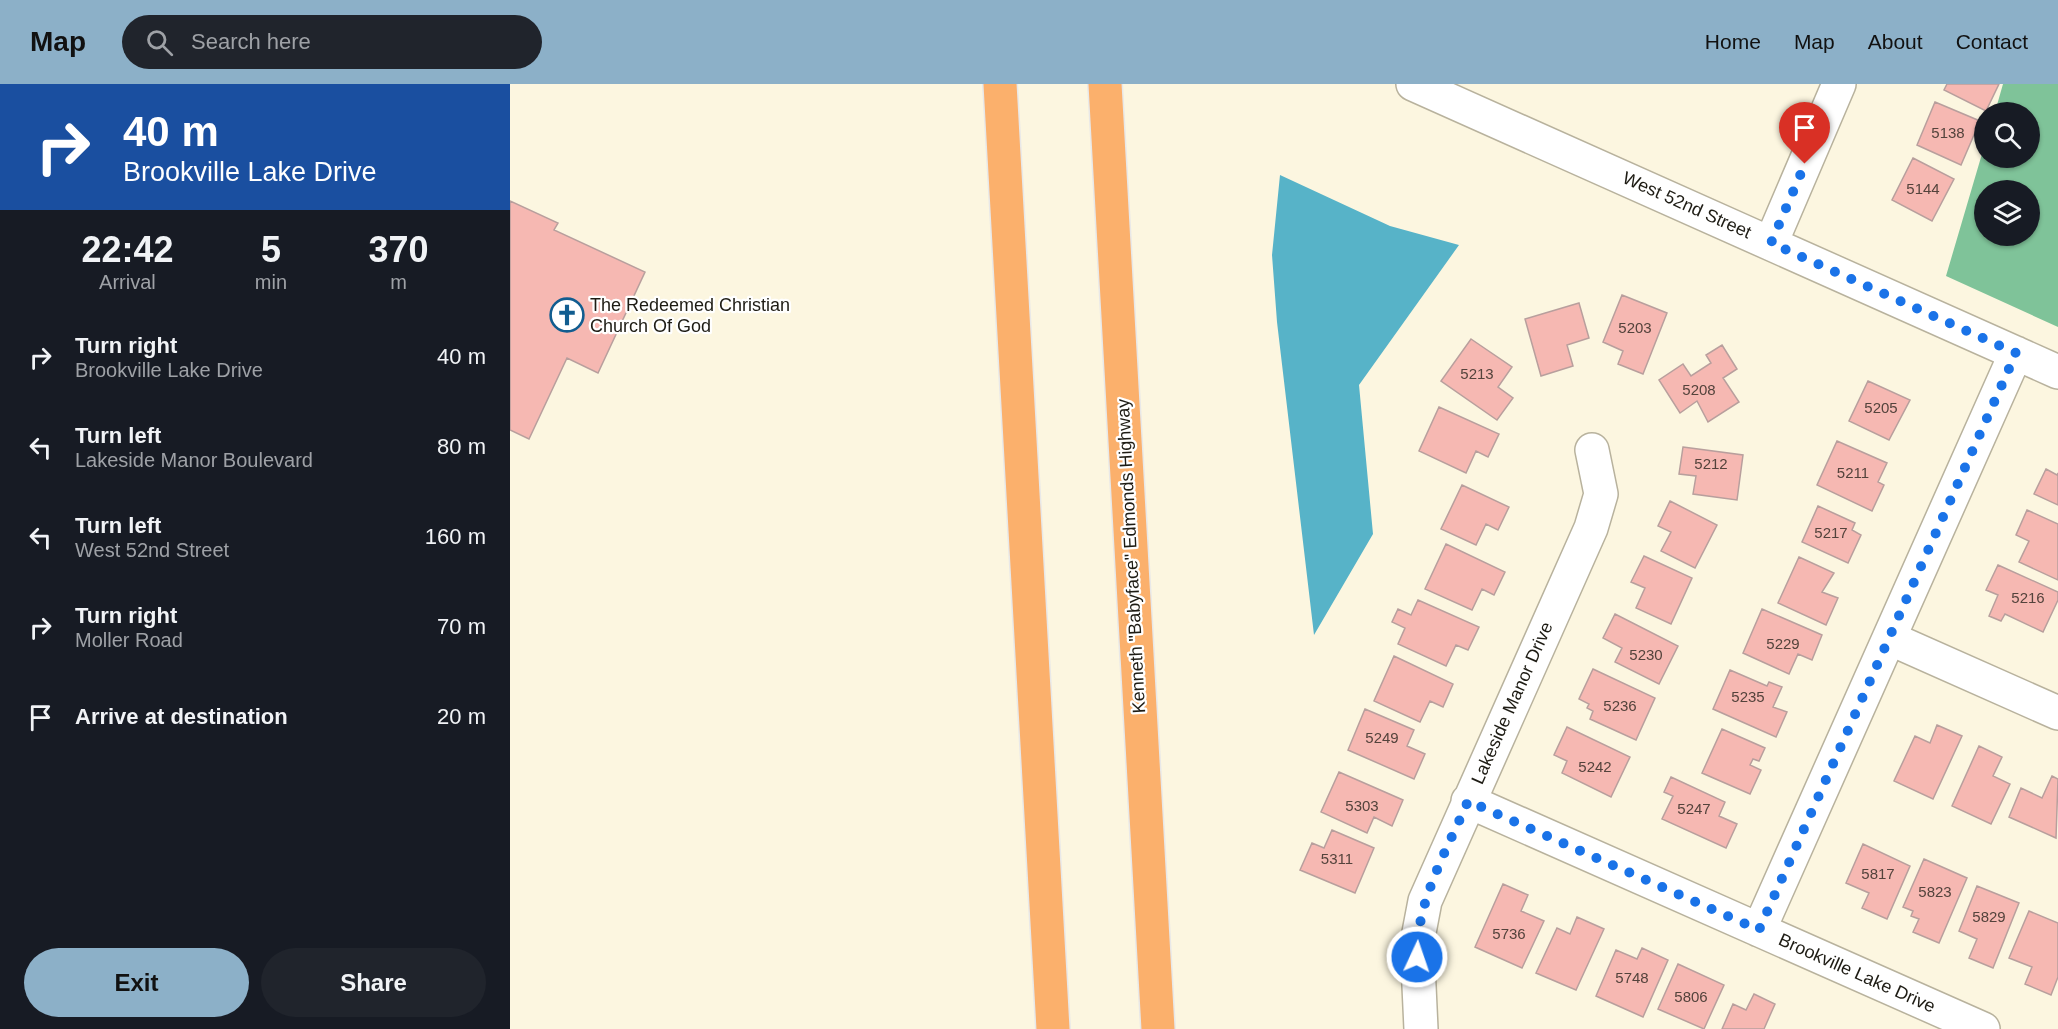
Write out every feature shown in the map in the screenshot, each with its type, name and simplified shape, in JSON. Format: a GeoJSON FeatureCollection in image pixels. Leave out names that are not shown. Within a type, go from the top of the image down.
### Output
{"type":"FeatureCollection","features":[{"type":"Feature","properties":{"kind":"highway"},"geometry":{"type":"LineString","coordinates":[[1000,84],[1053,1029]]}},
{"type":"Feature","properties":{"kind":"highway","name":"Kenneth \"Babyface\" Edmonds Highway"},"geometry":{"type":"LineString","coordinates":[[1105,84],[1158,1029]]}},
{"type":"Feature","properties":{"kind":"street","name":"West 52nd Street"},"geometry":{"type":"LineString","coordinates":[[1413,84],[2058,372]]}},
{"type":"Feature","properties":{"kind":"street"},"geometry":{"type":"LineString","coordinates":[[1771,243],[1839,84]]}},
{"type":"Feature","properties":{"kind":"street"},"geometry":{"type":"LineString","coordinates":[[1759,930],[2016,353]]}},
{"type":"Feature","properties":{"kind":"street","name":"Lakeside Manor Drive"},"geometry":{"type":"LineString","coordinates":[[1421,1029],[1417,943],[1419,922],[1468,801],[1591,528],[1601,494],[1592,450]]}},
{"type":"Feature","properties":{"kind":"street"},"geometry":{"type":"LineString","coordinates":[[1889,638],[2058,713]]}},
{"type":"Feature","properties":{"kind":"street","name":"Brookville Lake Drive"},"geometry":{"type":"LineString","coordinates":[[1468,801],[1983,1029]]}},
{"type":"Feature","properties":{"kind":"green space"},"geometry":{"type":"Polygon","coordinates":[[[2003,84],[2058,84],[2058,327],[1946,276],[1974,181],[1974,246],[2040,246],[2040,180],[1974,180],[1978,168],[2040,168],[2040,102],[1998,102],[2003,84]]]}},
{"type":"Feature","properties":{"kind":"water"},"geometry":{"type":"Polygon","coordinates":[[[1280,175],[1390,226],[1459,245],[1359,385],[1373,534],[1314,635],[1277,322],[1272,255],[1280,175]]]}},
{"type":"Feature","properties":{"kind":"building"},"geometry":{"type":"Polygon","coordinates":[[[1947,84],[1999,84],[1990,102],[1974,102],[1974,105],[1944,90],[1947,84]]]}},
{"type":"Feature","properties":{"kind":"building"},"geometry":{"type":"Polygon","coordinates":[[[1935,102],[1974,118],[1974,135],[1961,165],[1917,145],[1935,102]]]}},
{"type":"Feature","properties":{"kind":"building"},"geometry":{"type":"Polygon","coordinates":[[[1913,158],[1954,179],[1932,221],[1892,200],[1913,158]]]}},
{"type":"Feature","properties":{"kind":"building","name":"The Redeemed Christian Church Of God"},"geometry":{"type":"Polygon","coordinates":[[[510,201],[558,223],[554,230],[645,272],[598,373],[567,358],[529,439],[510,430],[510,201]]]}},
{"type":"Feature","properties":{"kind":"building"},"geometry":{"type":"Polygon","coordinates":[[[1622,295],[1667,313],[1643,374],[1618,364],[1623,351],[1603,342],[1622,295]]]}},
{"type":"Feature","properties":{"kind":"building"},"geometry":{"type":"Polygon","coordinates":[[[1579,303],[1589,338],[1567,345],[1573,366],[1541,376],[1525,319],[1579,303]]]}},
{"type":"Feature","properties":{"kind":"building"},"geometry":{"type":"Polygon","coordinates":[[[1471,339],[1512,367],[1498,387],[1513,398],[1497,420],[1441,381],[1471,339]]]}},
{"type":"Feature","properties":{"kind":"building"},"geometry":{"type":"Polygon","coordinates":[[[1722,345],[1737,369],[1723,378],[1739,402],[1708,422],[1697,401],[1680,413],[1659,380],[1683,364],[1691,376],[1711,363],[1706,355],[1722,345]]]}},
{"type":"Feature","properties":{"kind":"building"},"geometry":{"type":"Polygon","coordinates":[[[1868,381],[1910,400],[1889,440],[1849,421],[1868,381]]]}},
{"type":"Feature","properties":{"kind":"building"},"geometry":{"type":"Polygon","coordinates":[[[1439,407],[1499,434],[1488,457],[1476,451],[1466,473],[1419,451],[1439,407]]]}},
{"type":"Feature","properties":{"kind":"building"},"geometry":{"type":"Polygon","coordinates":[[[1837,441],[1887,463],[1878,482],[1884,485],[1872,511],[1817,485],[1837,441]]]}},
{"type":"Feature","properties":{"kind":"building"},"geometry":{"type":"Polygon","coordinates":[[[1683,447],[1743,455],[1737,500],[1693,494],[1696,476],[1679,474],[1683,447]]]}},
{"type":"Feature","properties":{"kind":"building"},"geometry":{"type":"Polygon","coordinates":[[[2046,469],[2057,475],[2058,473],[2058,505],[2034,494],[2046,469]]]}},
{"type":"Feature","properties":{"kind":"building"},"geometry":{"type":"Polygon","coordinates":[[[1462,485],[1509,507],[1498,530],[1486,524],[1476,545],[1441,529],[1462,485]]]}},
{"type":"Feature","properties":{"kind":"building"},"geometry":{"type":"Polygon","coordinates":[[[1670,501],[1717,525],[1695,568],[1661,551],[1671,532],[1658,526],[1670,501]]]}},
{"type":"Feature","properties":{"kind":"building"},"geometry":{"type":"Polygon","coordinates":[[[1818,506],[1855,523],[1852,530],[1861,535],[1848,563],[1802,542],[1818,506]]]}},
{"type":"Feature","properties":{"kind":"building"},"geometry":{"type":"Polygon","coordinates":[[[2027,510],[2058,524],[2058,580],[2019,562],[2029,541],[2016,535],[2027,510]]]}},
{"type":"Feature","properties":{"kind":"building"},"geometry":{"type":"Polygon","coordinates":[[[1446,544],[1505,572],[1494,595],[1482,589],[1472,610],[1425,589],[1446,544]]]}},
{"type":"Feature","properties":{"kind":"building"},"geometry":{"type":"Polygon","coordinates":[[[1644,556],[1692,578],[1671,624],[1636,608],[1645,588],[1631,582],[1644,556]]]}},
{"type":"Feature","properties":{"kind":"building"},"geometry":{"type":"Polygon","coordinates":[[[1799,557],[1834,573],[1822,592],[1838,598],[1826,625],[1778,603],[1799,557]]]}},
{"type":"Feature","properties":{"kind":"building"},"geometry":{"type":"Polygon","coordinates":[[[1998,565],[2058,592],[2058,600],[2043,632],[2005,614],[2001,621],[1989,616],[1998,595],[1986,590],[1998,565]]]}},
{"type":"Feature","properties":{"kind":"building"},"geometry":{"type":"Polygon","coordinates":[[[1418,600],[1479,627],[1468,650],[1456,645],[1446,666],[1398,644],[1405,628],[1392,622],[1398,609],[1411,615],[1418,600]]]}},
{"type":"Feature","properties":{"kind":"building"},"geometry":{"type":"Polygon","coordinates":[[[1762,609],[1822,635],[1812,660],[1798,654],[1789,674],[1743,653],[1762,609]]]}},
{"type":"Feature","properties":{"kind":"building"},"geometry":{"type":"Polygon","coordinates":[[[1615,614],[1678,646],[1659,684],[1615,662],[1622,648],[1603,638],[1615,614]]]}},
{"type":"Feature","properties":{"kind":"building"},"geometry":{"type":"Polygon","coordinates":[[[1394,656],[1453,684],[1443,707],[1430,701],[1420,722],[1374,701],[1394,656]]]}},
{"type":"Feature","properties":{"kind":"building"},"geometry":{"type":"Polygon","coordinates":[[[1593,669],[1655,698],[1636,740],[1590,719],[1593,711],[1587,708],[1589,704],[1579,699],[1593,669]]]}},
{"type":"Feature","properties":{"kind":"building"},"geometry":{"type":"Polygon","coordinates":[[[1730,670],[1767,686],[1769,682],[1782,687],[1773,707],[1787,712],[1776,737],[1713,709],[1730,670]]]}},
{"type":"Feature","properties":{"kind":"building"},"geometry":{"type":"Polygon","coordinates":[[[1365,709],[1414,730],[1407,746],[1425,754],[1414,779],[1348,750],[1365,709]]]}},
{"type":"Feature","properties":{"kind":"building"},"geometry":{"type":"Polygon","coordinates":[[[1937,725],[1962,736],[1933,799],[1894,781],[1915,736],[1930,743],[1937,725]]]}},
{"type":"Feature","properties":{"kind":"building"},"geometry":{"type":"Polygon","coordinates":[[[1567,727],[1630,757],[1611,797],[1562,773],[1567,761],[1554,755],[1567,727]]]}},
{"type":"Feature","properties":{"kind":"building"},"geometry":{"type":"Polygon","coordinates":[[[1722,729],[1765,748],[1759,761],[1753,759],[1750,765],[1761,770],[1750,794],[1702,773],[1722,729]]]}},
{"type":"Feature","properties":{"kind":"building"},"geometry":{"type":"Polygon","coordinates":[[[1979,746],[2002,757],[1993,776],[2010,784],[1991,824],[1952,806],[1979,746]]]}},
{"type":"Feature","properties":{"kind":"building"},"geometry":{"type":"Polygon","coordinates":[[[1339,772],[1403,800],[1392,826],[1374,817],[1367,833],[1321,812],[1339,772]]]}},
{"type":"Feature","properties":{"kind":"building"},"geometry":{"type":"Polygon","coordinates":[[[2052,776],[2058,779],[2056,838],[2009,817],[2021,788],[2042,798],[2052,776]]]}},
{"type":"Feature","properties":{"kind":"building"},"geometry":{"type":"Polygon","coordinates":[[[1671,777],[1725,802],[1719,816],[1737,824],[1726,848],[1662,819],[1673,796],[1664,792],[1671,777]]]}},
{"type":"Feature","properties":{"kind":"building"},"geometry":{"type":"Polygon","coordinates":[[[1332,830],[1374,848],[1355,893],[1300,870],[1312,843],[1324,848],[1332,830]]]}},
{"type":"Feature","properties":{"kind":"building"},"geometry":{"type":"Polygon","coordinates":[[[1863,844],[1910,866],[1887,919],[1862,908],[1869,893],[1846,883],[1863,844]]]}},
{"type":"Feature","properties":{"kind":"building"},"geometry":{"type":"Polygon","coordinates":[[[1924,859],[1967,878],[1939,943],[1913,932],[1919,919],[1911,916],[1913,911],[1903,907],[1924,859]]]}},
{"type":"Feature","properties":{"kind":"building"},"geometry":{"type":"Polygon","coordinates":[[[1503,884],[1528,895],[1521,911],[1544,921],[1522,968],[1475,947],[1503,884]]]}},
{"type":"Feature","properties":{"kind":"building"},"geometry":{"type":"Polygon","coordinates":[[[1977,886],[2019,903],[1993,968],[1969,958],[1977,939],[1959,931],[1977,886]]]}},
{"type":"Feature","properties":{"kind":"building"},"geometry":{"type":"Polygon","coordinates":[[[2029,911],[2058,923],[2058,977],[2051,995],[2025,984],[2032,967],[2009,958],[2029,911]]]}},
{"type":"Feature","properties":{"kind":"building"},"geometry":{"type":"Polygon","coordinates":[[[1577,917],[1604,929],[1576,990],[1536,973],[1557,928],[1570,934],[1577,917]]]}},
{"type":"Feature","properties":{"kind":"building"},"geometry":{"type":"Polygon","coordinates":[[[1642,948],[1668,960],[1643,1017],[1596,996],[1616,950],[1637,959],[1642,948]]]}},
{"type":"Feature","properties":{"kind":"building"},"geometry":{"type":"Polygon","coordinates":[[[1678,964],[1724,985],[1704,1029],[1658,1009],[1678,964]]]}},
{"type":"Feature","properties":{"kind":"building"},"geometry":{"type":"Polygon","coordinates":[[[1754,994],[1775,1004],[1764,1029],[1722,1029],[1733,1004],[1746,1010],[1754,994]]]}},
{"type":"Feature","properties":{"kind":"place","name":"The Redeemed Christian Church Of God"},"geometry":{"type":"Point","coordinates":[567,315]}},
{"type":"Feature","properties":{"kind":"route"},"geometry":{"type":"LineString","coordinates":[[1417,957],[1419,922],[1425,901],[1468,801],[1759,930],[2016,353],[1771,243],[1805,164]]}}]}
